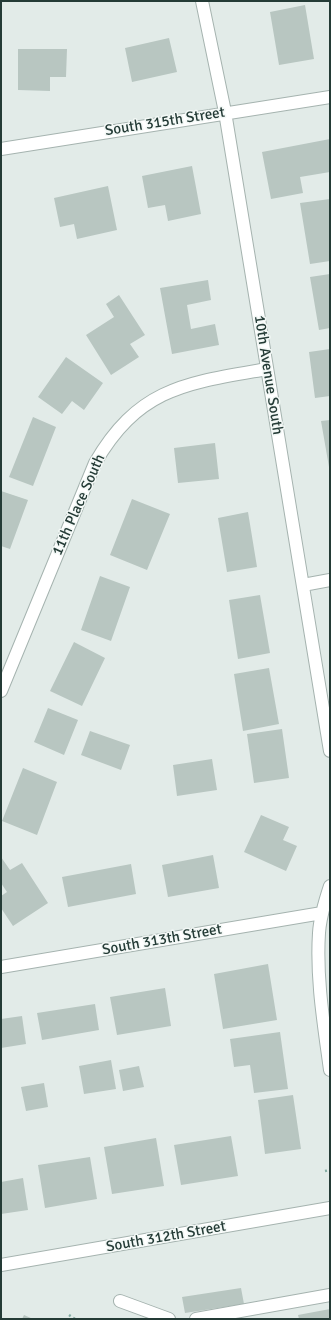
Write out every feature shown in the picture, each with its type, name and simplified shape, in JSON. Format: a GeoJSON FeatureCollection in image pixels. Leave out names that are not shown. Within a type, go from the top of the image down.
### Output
{"type":"FeatureCollection","features":[{"type":"Feature","properties":{"kind":"street","name":"10th Avenue South"},"geometry":{"type":"LineString","coordinates":[[202,1],[226,112],[330,750]]}},
{"type":"Feature","properties":{"kind":"street","name":"South 315th Street"},"geometry":{"type":"LineString","coordinates":[[1,149],[226,112],[330,97]]}},
{"type":"Feature","properties":{"kind":"street","name":"11th Place South"},"geometry":{"type":"LineString","coordinates":[[1,691],[95,463],[106,444],[133,415],[151,401],[170,391],[194,383],[267,369]]}},
{"type":"Feature","properties":{"kind":"street"},"geometry":{"type":"LineString","coordinates":[[303,585],[330,580]]}},
{"type":"Feature","properties":{"kind":"street"},"geometry":{"type":"LineString","coordinates":[[330,886],[322,912],[318,959],[320,992],[330,1070]]}},
{"type":"Feature","properties":{"kind":"street","name":"South 313th Street"},"geometry":{"type":"LineString","coordinates":[[1,967],[322,912]]}},
{"type":"Feature","properties":{"kind":"street","name":"South 312th Street"},"geometry":{"type":"LineString","coordinates":[[1,1265],[330,1208]]}},
{"type":"Feature","properties":{"kind":"street"},"geometry":{"type":"LineString","coordinates":[[196,1319],[330,1295]]}},
{"type":"Feature","properties":{"kind":"street"},"geometry":{"type":"LineString","coordinates":[[120,1300],[169,1319]]}},
{"type":"Feature","properties":{"kind":"path"},"geometry":{"type":"LineString","coordinates":[[325,1171],[330,1170]]}},
{"type":"Feature","properties":{"kind":"path"},"geometry":{"type":"LineString","coordinates":[[69,1315],[75,1319]]}},
{"type":"Feature","properties":{"kind":"building"},"geometry":{"type":"Polygon","coordinates":[[[305,5],[314,59],[279,65],[270,12],[305,5]]]}},
{"type":"Feature","properties":{"kind":"building"},"geometry":{"type":"Polygon","coordinates":[[[169,38],[177,72],[132,82],[125,48],[169,38]]]}},
{"type":"Feature","properties":{"kind":"building"},"geometry":{"type":"Polygon","coordinates":[[[18,49],[67,49],[66,77],[50,77],[50,91],[18,90],[18,49]]]}},
{"type":"Feature","properties":{"kind":"building"},"geometry":{"type":"Polygon","coordinates":[[[330,139],[330,172],[300,177],[303,193],[271,199],[262,152],[330,139]]]}},
{"type":"Feature","properties":{"kind":"building"},"geometry":{"type":"Polygon","coordinates":[[[192,166],[201,214],[168,221],[165,205],[148,208],[142,176],[192,166]]]}},
{"type":"Feature","properties":{"kind":"building"},"geometry":{"type":"Polygon","coordinates":[[[108,186],[117,230],[77,239],[74,224],[60,227],[54,198],[108,186]]]}},
{"type":"Feature","properties":{"kind":"building"},"geometry":{"type":"Polygon","coordinates":[[[330,199],[330,261],[310,264],[300,203],[330,199]]]}},
{"type":"Feature","properties":{"kind":"building"},"geometry":{"type":"Polygon","coordinates":[[[330,274],[330,328],[319,330],[310,277],[330,274]]]}},
{"type":"Feature","properties":{"kind":"building"},"geometry":{"type":"Polygon","coordinates":[[[208,280],[211,300],[187,305],[191,329],[215,324],[219,345],[172,354],[160,288],[208,280]]]}},
{"type":"Feature","properties":{"kind":"building"},"geometry":{"type":"Polygon","coordinates":[[[119,295],[145,335],[130,344],[139,357],[111,375],[86,335],[114,317],[106,304],[119,295]]]}},
{"type":"Feature","properties":{"kind":"building"},"geometry":{"type":"Polygon","coordinates":[[[330,349],[330,396],[315,398],[309,352],[330,349]]]}},
{"type":"Feature","properties":{"kind":"building"},"geometry":{"type":"Polygon","coordinates":[[[66,357],[103,383],[84,410],[72,401],[62,414],[38,397],[66,357]]]}},
{"type":"Feature","properties":{"kind":"building"},"geometry":{"type":"Polygon","coordinates":[[[33,417],[56,427],[33,486],[9,477],[33,417]]]}},
{"type":"Feature","properties":{"kind":"building"},"geometry":{"type":"Polygon","coordinates":[[[330,420],[330,467],[329,467],[321,421],[330,420]]]}},
{"type":"Feature","properties":{"kind":"building"},"geometry":{"type":"Polygon","coordinates":[[[215,443],[219,479],[178,483],[174,448],[215,443]]]}},
{"type":"Feature","properties":{"kind":"building"},"geometry":{"type":"Polygon","coordinates":[[[1,491],[28,500],[10,549],[1,546],[1,491]]]}},
{"type":"Feature","properties":{"kind":"building"},"geometry":{"type":"Polygon","coordinates":[[[132,499],[170,514],[147,570],[110,555],[132,499]]]}},
{"type":"Feature","properties":{"kind":"building"},"geometry":{"type":"Polygon","coordinates":[[[248,512],[257,567],[227,572],[218,518],[248,512]]]}},
{"type":"Feature","properties":{"kind":"building"},"geometry":{"type":"Polygon","coordinates":[[[100,576],[130,587],[111,641],[81,630],[100,576]]]}},
{"type":"Feature","properties":{"kind":"building"},"geometry":{"type":"Polygon","coordinates":[[[260,595],[270,653],[238,659],[229,600],[260,595]]]}},
{"type":"Feature","properties":{"kind":"building"},"geometry":{"type":"Polygon","coordinates":[[[74,642],[105,658],[82,706],[50,691],[74,642]]]}},
{"type":"Feature","properties":{"kind":"building"},"geometry":{"type":"Polygon","coordinates":[[[269,668],[279,724],[243,731],[234,674],[269,668]]]}},
{"type":"Feature","properties":{"kind":"building"},"geometry":{"type":"Polygon","coordinates":[[[48,708],[78,720],[64,755],[34,742],[48,708]]]}},
{"type":"Feature","properties":{"kind":"building"},"geometry":{"type":"Polygon","coordinates":[[[282,729],[289,778],[254,783],[247,734],[282,729]]]}},
{"type":"Feature","properties":{"kind":"building"},"geometry":{"type":"Polygon","coordinates":[[[90,731],[130,745],[121,770],[81,755],[90,731]]]}},
{"type":"Feature","properties":{"kind":"building"},"geometry":{"type":"Polygon","coordinates":[[[212,759],[217,790],[177,796],[173,765],[212,759]]]}},
{"type":"Feature","properties":{"kind":"building"},"geometry":{"type":"Polygon","coordinates":[[[23,768],[57,782],[37,835],[2,821],[23,768]]]}},
{"type":"Feature","properties":{"kind":"building"},"geometry":{"type":"Polygon","coordinates":[[[261,815],[289,827],[283,840],[297,846],[286,871],[244,852],[261,815]]]}},
{"type":"Feature","properties":{"kind":"building"},"geometry":{"type":"Polygon","coordinates":[[[213,855],[219,888],[168,897],[162,865],[213,855]]]}},
{"type":"Feature","properties":{"kind":"building"},"geometry":{"type":"Polygon","coordinates":[[[1,857],[10,870],[22,863],[48,903],[13,926],[1,908],[1,896],[7,892],[1,883],[1,857]]]}},
{"type":"Feature","properties":{"kind":"building"},"geometry":{"type":"Polygon","coordinates":[[[131,864],[136,894],[68,907],[62,877],[131,864]]]}},
{"type":"Feature","properties":{"kind":"building"},"geometry":{"type":"Polygon","coordinates":[[[268,964],[277,1020],[223,1029],[214,974],[268,964]]]}},
{"type":"Feature","properties":{"kind":"building"},"geometry":{"type":"Polygon","coordinates":[[[165,988],[171,1026],[117,1035],[110,997],[165,988]]]}},
{"type":"Feature","properties":{"kind":"building"},"geometry":{"type":"Polygon","coordinates":[[[95,1004],[99,1030],[42,1040],[37,1013],[95,1004]]]}},
{"type":"Feature","properties":{"kind":"building"},"geometry":{"type":"Polygon","coordinates":[[[22,1016],[26,1044],[1,1048],[1,1019],[22,1016]]]}},
{"type":"Feature","properties":{"kind":"building"},"geometry":{"type":"Polygon","coordinates":[[[280,1032],[288,1089],[254,1093],[250,1065],[234,1067],[230,1039],[280,1032]]]}},
{"type":"Feature","properties":{"kind":"building"},"geometry":{"type":"Polygon","coordinates":[[[111,1060],[116,1089],[84,1094],[79,1066],[111,1060]]]}},
{"type":"Feature","properties":{"kind":"building"},"geometry":{"type":"Polygon","coordinates":[[[139,1066],[144,1087],[123,1091],[119,1070],[139,1066]]]}},
{"type":"Feature","properties":{"kind":"building"},"geometry":{"type":"Polygon","coordinates":[[[44,1083],[48,1107],[26,1111],[21,1087],[44,1083]]]}},
{"type":"Feature","properties":{"kind":"building"},"geometry":{"type":"Polygon","coordinates":[[[293,1095],[301,1149],[265,1154],[258,1100],[293,1095]]]}},
{"type":"Feature","properties":{"kind":"building"},"geometry":{"type":"Polygon","coordinates":[[[231,1136],[238,1176],[181,1185],[174,1145],[231,1136]]]}},
{"type":"Feature","properties":{"kind":"building"},"geometry":{"type":"Polygon","coordinates":[[[156,1138],[164,1186],[112,1194],[104,1147],[156,1138]]]}},
{"type":"Feature","properties":{"kind":"building"},"geometry":{"type":"Polygon","coordinates":[[[90,1157],[97,1199],[45,1208],[38,1165],[90,1157]]]}},
{"type":"Feature","properties":{"kind":"building"},"geometry":{"type":"Polygon","coordinates":[[[23,1178],[28,1210],[1,1214],[1,1182],[23,1178]]]}},
{"type":"Feature","properties":{"kind":"building"},"geometry":{"type":"Polygon","coordinates":[[[241,1288],[244,1304],[185,1313],[182,1297],[241,1288]]]}},
{"type":"Feature","properties":{"kind":"building"},"geometry":{"type":"Polygon","coordinates":[[[330,1309],[330,1319],[299,1319],[298,1315],[330,1309]]]}},
{"type":"Feature","properties":{"kind":"building"},"geometry":{"type":"Polygon","coordinates":[[[24,1315],[33,1319],[22,1319],[24,1315]]]}}]}
